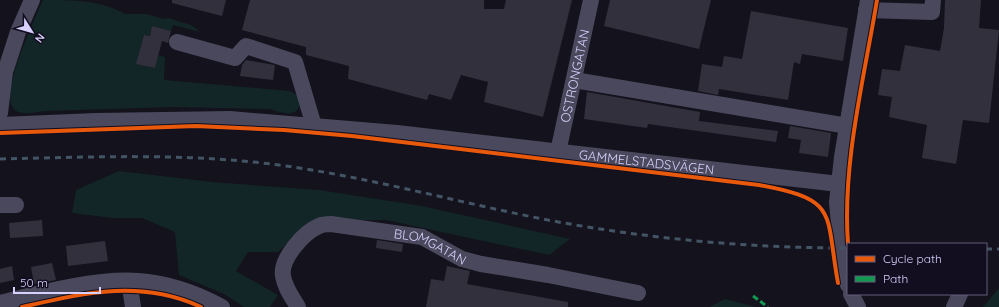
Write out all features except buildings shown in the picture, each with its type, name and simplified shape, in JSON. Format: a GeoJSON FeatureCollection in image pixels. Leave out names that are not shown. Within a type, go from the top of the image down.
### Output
{"type":"FeatureCollection","features":[{"type":"Feature","properties":{"kind":"street"},"geometry":{"type":"LineString","coordinates":[[0,113],[2,71],[32,0]]}},
{"type":"Feature","properties":{"kind":"street","name":"OSTRONGATAN"},"geometry":{"type":"LineString","coordinates":[[558,152],[591,0]]}},
{"type":"Feature","properties":{"kind":"street"},"geometry":{"type":"LineString","coordinates":[[847,279],[838,224],[839,184],[867,5],[932,12],[933,0]]}},
{"type":"Feature","properties":{"kind":"street"},"geometry":{"type":"LineString","coordinates":[[177,42],[235,58],[246,46],[295,62],[314,126]]}},
{"type":"Feature","properties":{"kind":"street"},"geometry":{"type":"LineString","coordinates":[[574,80],[848,126]]}},
{"type":"Feature","properties":{"kind":"street","name":"GAMMELSTADSVÄGEN"},"geometry":{"type":"LineString","coordinates":[[0,125],[96,121],[230,119],[397,133],[839,184]]}},
{"type":"Feature","properties":{"kind":"street","name":"BLOMGATAN"},"geometry":{"type":"LineString","coordinates":[[301,303],[287,288],[283,275],[284,265],[291,251],[310,230],[320,225],[331,224],[422,237],[434,242],[462,259],[481,264],[548,275],[638,293]]}},
{"type":"Feature","properties":{"kind":"street"},"geometry":{"type":"LineString","coordinates":[[0,303],[66,289],[129,281],[164,285],[197,295],[222,307]]}},
{"type":"Feature","properties":{"kind":"street"},"geometry":{"type":"LineString","coordinates":[[129,281],[133,307]]}},
{"type":"Feature","properties":{"kind":"street"},"geometry":{"type":"LineString","coordinates":[[852,295],[858,307]]}},
{"type":"Feature","properties":{"kind":"street"},"geometry":{"type":"LineString","coordinates":[[954,307],[960,295]]}},
{"type":"Feature","properties":{"kind":"green space"},"geometry":{"type":"Polygon","coordinates":[[[43,0],[97,3],[116,9],[125,14],[147,14],[163,19],[168,18],[191,25],[200,32],[173,25],[171,31],[152,26],[150,36],[144,35],[137,64],[155,68],[158,55],[165,57],[164,80],[290,91],[297,95],[301,102],[299,107],[293,113],[284,113],[270,109],[173,107],[45,111],[28,113],[16,111],[10,100],[11,87],[20,55],[43,0]]]}},
{"type":"Feature","properties":{"kind":"green space"},"geometry":{"type":"Polygon","coordinates":[[[119,171],[212,182],[319,190],[422,206],[570,239],[549,255],[386,220],[312,221],[278,252],[248,252],[236,271],[278,295],[270,307],[244,307],[224,294],[179,275],[175,232],[142,218],[112,218],[72,213],[76,190],[119,171]]]}},
{"type":"Feature","properties":{"kind":"green space"},"geometry":{"type":"Polygon","coordinates":[[[999,288],[999,307],[983,307],[999,288]]]}},
{"type":"Feature","properties":{"kind":"green space"},"geometry":{"type":"Polygon","coordinates":[[[725,299],[756,307],[709,307],[725,299]]]}},
{"type":"Feature","properties":{"kind":"railway"},"geometry":{"type":"LineString","coordinates":[[0,159],[169,157],[203,158],[271,164],[342,175],[518,214],[627,233],[737,244],[811,248],[847,248]]}},
{"type":"Feature","properties":{"kind":"railway"},"geometry":{"type":"LineString","coordinates":[[987,249],[999,249]]}},
{"type":"Feature","properties":{"kind":"marked path"},"geometry":{"type":"LineString","coordinates":[[753,296],[768,307]]}},
{"type":"Feature","properties":{"kind":"cycle path"},"geometry":{"type":"LineString","coordinates":[[848,243],[848,183],[851,152],[877,0]]}},
{"type":"Feature","properties":{"kind":"cycle path"},"geometry":{"type":"LineString","coordinates":[[0,133],[196,126],[284,130],[352,136],[759,185],[804,197],[816,204],[824,213],[829,225],[838,283]]}},
{"type":"Feature","properties":{"kind":"cycle path"},"geometry":{"type":"LineString","coordinates":[[22,307],[90,293],[112,291],[156,293],[178,298],[201,307]]}}]}
